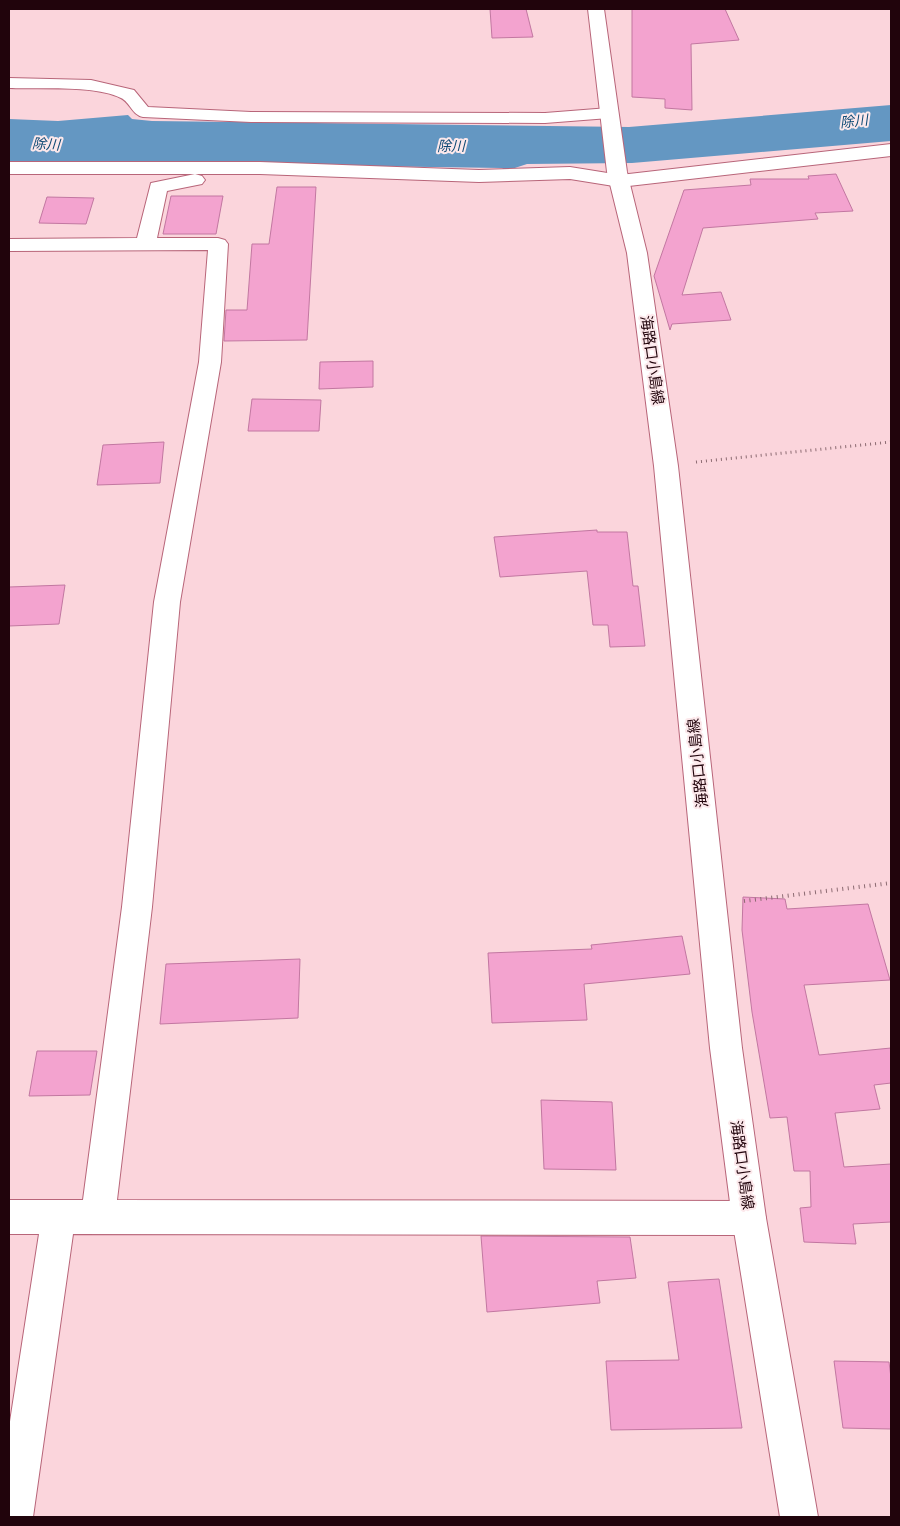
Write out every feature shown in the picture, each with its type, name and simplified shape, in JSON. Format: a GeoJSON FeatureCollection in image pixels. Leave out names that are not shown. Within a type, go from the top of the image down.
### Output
{"type":"FeatureCollection","features":[{"type":"Feature","properties":{"kind":"street","name":"海路口小島線"},"geometry":{"type":"LineString","coordinates":[[596,9],[619,177],[637,253],[666,466],[713,904],[726,1048],[749,1218],[799,1517]]}},
{"type":"Feature","properties":{"kind":"street"},"geometry":{"type":"LineString","coordinates":[[9,83],[91,85],[128,94],[143,112],[252,117],[516,118],[609,113]]}},
{"type":"Feature","properties":{"kind":"street"},"geometry":{"type":"LineString","coordinates":[[9,168],[260,168],[479,176],[570,173],[619,177],[891,150]]}},
{"type":"Feature","properties":{"kind":"street"},"geometry":{"type":"LineString","coordinates":[[145,245],[158,187],[260,168]]}},
{"type":"Feature","properties":{"kind":"street"},"geometry":{"type":"LineString","coordinates":[[9,245],[218,244],[210,362],[167,602],[137,907],[98,1216]]}},
{"type":"Feature","properties":{"kind":"street"},"geometry":{"type":"LineString","coordinates":[[14,1517],[59,1216]]}},
{"type":"Feature","properties":{"kind":"street"},"geometry":{"type":"LineString","coordinates":[[9,1218],[98,1216],[749,1218]]}},
{"type":"Feature","properties":{"kind":"path"},"geometry":{"type":"LineString","coordinates":[[666,466],[891,442]]}},
{"type":"Feature","properties":{"kind":"path"},"geometry":{"type":"LineString","coordinates":[[713,904],[891,883]]}},
{"type":"Feature","properties":{"kind":"water","name":"除川"},"geometry":{"type":"Polygon","coordinates":[[[891,105],[891,141],[632,163],[527,164],[506,171],[502,168],[9,161],[9,119],[58,121],[128,115],[132,119],[152,121],[629,127],[891,105]]]}},
{"type":"Feature","properties":{"kind":"building"},"geometry":{"type":"Polygon","coordinates":[[[490,9],[526,9],[533,37],[492,38],[490,9]]]}},
{"type":"Feature","properties":{"kind":"building"},"geometry":{"type":"Polygon","coordinates":[[[632,9],[725,9],[739,40],[691,44],[692,110],[665,108],[665,99],[632,97],[632,9]]]}},
{"type":"Feature","properties":{"kind":"building"},"geometry":{"type":"Polygon","coordinates":[[[836,174],[853,211],[815,213],[818,219],[703,228],[682,295],[721,292],[731,320],[672,324],[670,330],[654,276],[684,190],[751,185],[750,179],[809,179],[808,176],[836,174]]]}},
{"type":"Feature","properties":{"kind":"building"},"geometry":{"type":"Polygon","coordinates":[[[277,187],[316,187],[307,340],[224,341],[226,310],[247,310],[252,244],[269,244],[277,187]]]}},
{"type":"Feature","properties":{"kind":"building"},"geometry":{"type":"Polygon","coordinates":[[[171,196],[223,196],[216,234],[163,234],[171,196]]]}},
{"type":"Feature","properties":{"kind":"building"},"geometry":{"type":"Polygon","coordinates":[[[47,197],[94,198],[86,224],[39,223],[47,197]]]}},
{"type":"Feature","properties":{"kind":"building"},"geometry":{"type":"Polygon","coordinates":[[[373,361],[373,387],[319,389],[320,362],[373,361]]]}},
{"type":"Feature","properties":{"kind":"building"},"geometry":{"type":"Polygon","coordinates":[[[252,399],[321,400],[319,431],[248,431],[252,399]]]}},
{"type":"Feature","properties":{"kind":"building"},"geometry":{"type":"Polygon","coordinates":[[[164,442],[160,483],[97,485],[103,445],[164,442]]]}},
{"type":"Feature","properties":{"kind":"building"},"geometry":{"type":"Polygon","coordinates":[[[597,530],[597,532],[627,532],[633,586],[638,586],[645,646],[610,647],[608,625],[593,625],[587,571],[500,577],[494,537],[597,530]]]}},
{"type":"Feature","properties":{"kind":"building"},"geometry":{"type":"Polygon","coordinates":[[[65,585],[59,624],[9,626],[9,587],[65,585]]]}},
{"type":"Feature","properties":{"kind":"building"},"geometry":{"type":"Polygon","coordinates":[[[743,897],[785,899],[787,909],[868,904],[890,980],[804,985],[819,1055],[891,1048],[891,1083],[874,1085],[880,1109],[835,1113],[844,1167],[891,1164],[891,1222],[853,1224],[856,1244],[804,1242],[800,1208],[811,1207],[810,1171],[794,1171],[787,1117],[770,1118],[752,1012],[742,930],[743,897]]]}},
{"type":"Feature","properties":{"kind":"building"},"geometry":{"type":"Polygon","coordinates":[[[682,936],[690,974],[584,984],[587,1020],[492,1023],[488,953],[592,949],[591,945],[682,936]]]}},
{"type":"Feature","properties":{"kind":"building"},"geometry":{"type":"Polygon","coordinates":[[[300,959],[298,1018],[160,1024],[166,964],[300,959]]]}},
{"type":"Feature","properties":{"kind":"building"},"geometry":{"type":"Polygon","coordinates":[[[37,1051],[97,1051],[90,1095],[29,1096],[37,1051]]]}},
{"type":"Feature","properties":{"kind":"building"},"geometry":{"type":"Polygon","coordinates":[[[541,1100],[612,1102],[616,1170],[544,1169],[541,1100]]]}},
{"type":"Feature","properties":{"kind":"building"},"geometry":{"type":"Polygon","coordinates":[[[481,1236],[630,1237],[636,1278],[597,1281],[600,1303],[487,1312],[481,1236]]]}},
{"type":"Feature","properties":{"kind":"building"},"geometry":{"type":"Polygon","coordinates":[[[719,1279],[742,1428],[611,1430],[606,1361],[679,1360],[668,1282],[719,1279]]]}},
{"type":"Feature","properties":{"kind":"building"},"geometry":{"type":"Polygon","coordinates":[[[834,1361],[889,1362],[891,1378],[891,1429],[843,1428],[834,1361]]]}}]}
